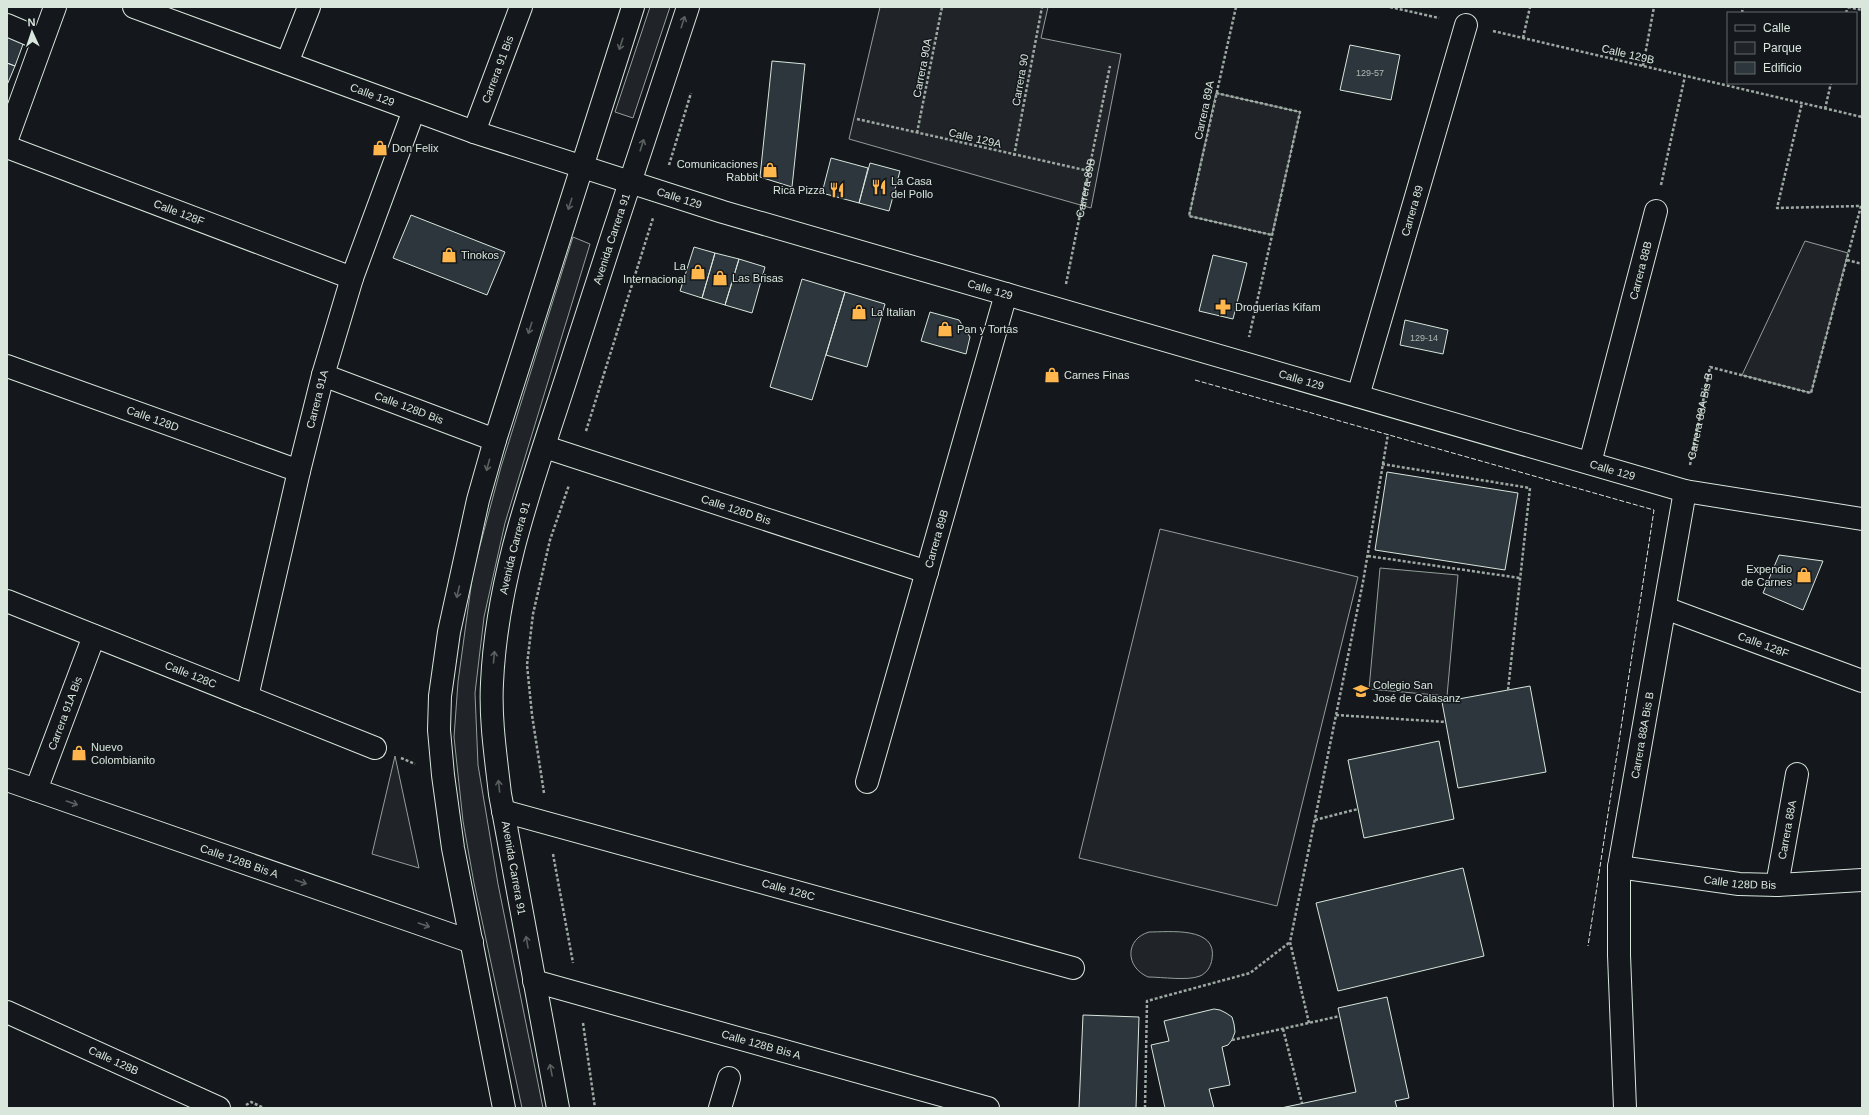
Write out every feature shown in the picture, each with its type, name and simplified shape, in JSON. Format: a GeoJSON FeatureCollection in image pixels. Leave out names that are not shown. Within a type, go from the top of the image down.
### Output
{"type":"FeatureCollection","features":[{"type":"Feature","properties":{"kind":"street"},"geometry":{"type":"LineString","coordinates":[[7,139],[54,7]]}},
{"type":"Feature","properties":{"kind":"street","name":"Calle 129"},"geometry":{"type":"LineString","coordinates":[[134,7],[474,132],[723,212],[1685,491],[1862,519]]}},
{"type":"Feature","properties":{"kind":"street"},"geometry":{"type":"LineString","coordinates":[[287,63],[309,7]]}},
{"type":"Feature","properties":{"kind":"street","name":"Carrera 91 Bis"},"geometry":{"type":"LineString","coordinates":[[474,132],[521,7]]}},
{"type":"Feature","properties":{"kind":"street"},"geometry":{"type":"LineString","coordinates":[[504,1108],[453,848],[443,775],[439,730],[440,696],[449,632],[478,500],[495,440],[634,7]]}},
{"type":"Feature","properties":{"kind":"street","name":"Avenida Carrera 91"},"geometry":{"type":"LineString","coordinates":[[558,1108],[500,794],[492,685],[499,610],[516,536],[688,7]]}},
{"type":"Feature","properties":{"kind":"street","name":"Carrera 89"},"geometry":{"type":"LineString","coordinates":[[1358,396],[1466,24]]}},
{"type":"Feature","properties":{"kind":"street"},"geometry":{"type":"LineString","coordinates":[[7,25],[42,40]]}},
{"type":"Feature","properties":{"kind":"street","name":"Carrera 91A"},"geometry":{"type":"LineString","coordinates":[[247,697],[299,471],[323,376],[352,278],[414,110]]}},
{"type":"Feature","properties":{"kind":"street","name":"Calle 128F"},"geometry":{"type":"LineString","coordinates":[[7,147],[352,278]]}},
{"type":"Feature","properties":{"kind":"street","name":"Carrera 88B"},"geometry":{"type":"LineString","coordinates":[[1590,463],[1656,211]]}},
{"type":"Feature","properties":{"kind":"street","name":"Carrera 89B"},"geometry":{"type":"LineString","coordinates":[[867,782],[1006,294]]}},
{"type":"Feature","properties":{"kind":"street","name":"Calle 128D"},"geometry":{"type":"LineString","coordinates":[[7,366],[299,471]]}},
{"type":"Feature","properties":{"kind":"street","name":"Calle 128D Bis"},"geometry":{"type":"LineString","coordinates":[[323,376],[495,440]]}},
{"type":"Feature","properties":{"kind":"street","name":"Calle 128D Bis"},"geometry":{"type":"LineString","coordinates":[[544,447],[927,572]]}},
{"type":"Feature","properties":{"kind":"street","name":"Carrera 88A Bis B"},"geometry":{"type":"LineString","coordinates":[[1625,1108],[1619,954],[1619,868],[1685,491]]}},
{"type":"Feature","properties":{"kind":"street","name":"Calle 128C"},"geometry":{"type":"LineString","coordinates":[[7,601],[375,748]]}},
{"type":"Feature","properties":{"kind":"street","name":"Calle 128F"},"geometry":{"type":"LineString","coordinates":[[1665,608],[1862,681]]}},
{"type":"Feature","properties":{"kind":"street","name":"Carrera 91A Bis"},"geometry":{"type":"LineString","coordinates":[[36,790],[94,636]]}},
{"type":"Feature","properties":{"kind":"street","name":"Carrera 88A"},"geometry":{"type":"LineString","coordinates":[[1777,885],[1797,774]]}},
{"type":"Feature","properties":{"kind":"street","name":"Calle 128B Bis A"},"geometry":{"type":"LineString","coordinates":[[7,780],[472,942]]}},
{"type":"Feature","properties":{"kind":"street","name":"Calle 128C"},"geometry":{"type":"LineString","coordinates":[[503,810],[1073,968]]}},
{"type":"Feature","properties":{"kind":"street","name":"Calle 128D Bis"},"geometry":{"type":"LineString","coordinates":[[1619,868],[1739,884],[1777,885],[1862,880]]}},
{"type":"Feature","properties":{"kind":"street","name":"Calle 128B Bis A"},"geometry":{"type":"LineString","coordinates":[[534,981],[988,1108]]}},
{"type":"Feature","properties":{"kind":"street","name":"Calle 128B"},"geometry":{"type":"LineString","coordinates":[[7,1012],[219,1108]]}},
{"type":"Feature","properties":{"kind":"street"},"geometry":{"type":"LineString","coordinates":[[720,1108],[729,1078]]}},
{"type":"Feature","properties":{"kind":"path","name":"Carrera 90A"},"geometry":{"type":"LineString","coordinates":[[917,133],[942,7]]}},
{"type":"Feature","properties":{"kind":"path","name":"Carrera 90"},"geometry":{"type":"LineString","coordinates":[[1014,156],[1042,7]]}},
{"type":"Feature","properties":{"kind":"path","name":"Carrera 89A"},"geometry":{"type":"LineString","coordinates":[[1236,7],[1189,216],[1272,234]]}},
{"type":"Feature","properties":{"kind":"path","name":"Calle 129B"},"geometry":{"type":"LineString","coordinates":[[1390,7],[1685,76],[1730,85],[1862,118]]}},
{"type":"Feature","properties":{"kind":"path"},"geometry":{"type":"LineString","coordinates":[[1523,38],[1530,7]]}},
{"type":"Feature","properties":{"kind":"path"},"geometry":{"type":"LineString","coordinates":[[1643,66],[1654,7]]}},
{"type":"Feature","properties":{"kind":"path"},"geometry":{"type":"LineString","coordinates":[[1848,7],[1862,10]]}},
{"type":"Feature","properties":{"kind":"path","name":"Carrera 89B"},"geometry":{"type":"LineString","coordinates":[[1060,310],[1110,66]]}},
{"type":"Feature","properties":{"kind":"path"},"geometry":{"type":"LineString","coordinates":[[1656,211],[1685,76]]}},
{"type":"Feature","properties":{"kind":"path"},"geometry":{"type":"LineString","coordinates":[[1826,109],[1831,84]]}},
{"type":"Feature","properties":{"kind":"path"},"geometry":{"type":"LineString","coordinates":[[1216,93],[1300,112],[1244,363]]}},
{"type":"Feature","properties":{"kind":"path"},"geometry":{"type":"LineString","coordinates":[[1802,103],[1777,208],[1861,206],[1847,260],[1862,264]]}},
{"type":"Feature","properties":{"kind":"path","name":"Calle 129A"},"geometry":{"type":"LineString","coordinates":[[857,119],[1014,156],[1089,171]]}},
{"type":"Feature","properties":{"kind":"path"},"geometry":{"type":"LineString","coordinates":[[574,966],[548,823],[532,715],[527,665],[533,614],[550,540],[647,240]]}},
{"type":"Feature","properties":{"kind":"path","name":"Carrera 88A Bis B"},"geometry":{"type":"LineString","coordinates":[[1685,491],[1710,367],[1811,393],[1847,260]]}},
{"type":"Feature","properties":{"kind":"path"},"geometry":{"type":"LineString","coordinates":[[1310,1023],[1290,942],[1368,556],[1392,406]]}},
{"type":"Feature","properties":{"kind":"path"},"geometry":{"type":"LineString","coordinates":[[1382,464],[1530,488],[1508,690]]}},
{"type":"Feature","properties":{"kind":"path"},"geometry":{"type":"LineString","coordinates":[[1368,556],[1520,578]]}},
{"type":"Feature","properties":{"kind":"path"},"geometry":{"type":"LineString","coordinates":[[1336,715],[1446,722]]}},
{"type":"Feature","properties":{"kind":"path"},"geometry":{"type":"LineString","coordinates":[[1315,820],[1358,809]]}},
{"type":"Feature","properties":{"kind":"path"},"geometry":{"type":"LineString","coordinates":[[1145,1108],[1148,1001],[1250,973],[1290,942]]}},
{"type":"Feature","properties":{"kind":"path"},"geometry":{"type":"LineString","coordinates":[[1232,1040],[1340,1016]]}},
{"type":"Feature","properties":{"kind":"path"},"geometry":{"type":"LineString","coordinates":[[582,1021],[595,1108]]}},
{"type":"Feature","properties":{"kind":"path"},"geometry":{"type":"LineString","coordinates":[[1283,1028],[1302,1104]]}},
{"type":"Feature","properties":{"kind":"path"},"geometry":{"type":"LineString","coordinates":[[240,1108],[251,1102],[264,1108]]}},
{"type":"Feature","properties":{"kind":"green space"},"geometry":{"type":"Polygon","coordinates":[[[650,7],[670,7],[633,118],[615,112],[650,7]]]}},
{"type":"Feature","properties":{"kind":"green space"},"geometry":{"type":"Polygon","coordinates":[[[880,7],[1048,7],[1041,38],[1121,54],[1091,208],[849,139],[880,7]]]}},
{"type":"Feature","properties":{"kind":"green space"},"geometry":{"type":"Polygon","coordinates":[[[1216,93],[1300,112],[1272,235],[1189,216],[1216,93]]]}},
{"type":"Feature","properties":{"kind":"green space"},"geometry":{"type":"Polygon","coordinates":[[[573,237],[590,244],[505,523],[484,617],[475,693],[478,765],[498,884],[543,1108],[522,1108],[474,883],[463,821],[454,737],[458,682],[473,572],[501,467],[573,237]]]}},
{"type":"Feature","properties":{"kind":"green space"},"geometry":{"type":"Polygon","coordinates":[[[1805,241],[1848,253],[1811,393],[1742,375],[1805,241]]]}},
{"type":"Feature","properties":{"kind":"green space"},"geometry":{"type":"Polygon","coordinates":[[[1160,529],[1358,577],[1277,906],[1079,858],[1160,529]]]}},
{"type":"Feature","properties":{"kind":"green space"},"geometry":{"type":"Polygon","coordinates":[[[1380,568],[1458,575],[1447,696],[1369,689],[1380,568]]]}},
{"type":"Feature","properties":{"kind":"green space"},"geometry":{"type":"Polygon","coordinates":[[[395,756],[419,868],[372,854],[395,756]]]}},
{"type":"Feature","properties":{"kind":"green space"},"geometry":{"type":"Polygon","coordinates":[[[1149,932],[1179,932],[1200,936],[1208,941],[1212,948],[1211,964],[1205,973],[1200,976],[1189,978],[1148,977],[1135,967],[1131,953],[1135,941],[1149,932]]]}},
{"type":"Feature","properties":{"kind":"building"},"geometry":{"type":"Polygon","coordinates":[[[7,32],[25,39],[15,66],[7,63],[7,32]]]}},
{"type":"Feature","properties":{"kind":"building"},"geometry":{"type":"Polygon","coordinates":[[[1350,45],[1400,55],[1391,100],[1340,90],[1350,45]]]}},
{"type":"Feature","properties":{"kind":"building"},"geometry":{"type":"Polygon","coordinates":[[[772,61],[805,64],[792,187],[760,177],[772,61]]]}},
{"type":"Feature","properties":{"kind":"building"},"geometry":{"type":"Polygon","coordinates":[[[7,63],[15,66],[7,85],[7,63]]]}},
{"type":"Feature","properties":{"kind":"building"},"geometry":{"type":"Polygon","coordinates":[[[831,158],[868,168],[859,203],[822,193],[831,158]]]}},
{"type":"Feature","properties":{"kind":"building","name":"La Casa del Pollo"},"geometry":{"type":"Polygon","coordinates":[[[870,163],[900,171],[889,211],[859,203],[870,163]]]}},
{"type":"Feature","properties":{"kind":"building","name":"Tinokos"},"geometry":{"type":"Polygon","coordinates":[[[411,215],[505,252],[487,295],[393,258],[411,215]]]}},
{"type":"Feature","properties":{"kind":"building","name":"La Internacional"},"geometry":{"type":"Polygon","coordinates":[[[694,247],[715,253],[702,298],[680,291],[694,247]]]}},
{"type":"Feature","properties":{"kind":"building","name":"Las Brisas"},"geometry":{"type":"Polygon","coordinates":[[[715,253],[739,259],[725,305],[702,298],[715,253]]]}},
{"type":"Feature","properties":{"kind":"building"},"geometry":{"type":"Polygon","coordinates":[[[1213,255],[1247,263],[1233,319],[1199,311],[1213,255]]]}},
{"type":"Feature","properties":{"kind":"building"},"geometry":{"type":"Polygon","coordinates":[[[739,259],[765,267],[752,313],[725,305],[739,259]]]}},
{"type":"Feature","properties":{"kind":"building"},"geometry":{"type":"Polygon","coordinates":[[[802,279],[845,292],[812,400],[770,387],[802,279]]]}},
{"type":"Feature","properties":{"kind":"building"},"geometry":{"type":"Polygon","coordinates":[[[845,292],[885,304],[867,367],[826,355],[845,292]]]}},
{"type":"Feature","properties":{"kind":"building","name":"Pan y Tortas"},"geometry":{"type":"Polygon","coordinates":[[[930,312],[959,320],[970,337],[966,354],[921,341],[930,312]]]}},
{"type":"Feature","properties":{"kind":"building"},"geometry":{"type":"Polygon","coordinates":[[[1405,320],[1448,330],[1443,354],[1400,345],[1405,320]]]}},
{"type":"Feature","properties":{"kind":"building"},"geometry":{"type":"Polygon","coordinates":[[[1387,472],[1518,493],[1505,570],[1375,550],[1387,472]]]}},
{"type":"Feature","properties":{"kind":"building"},"geometry":{"type":"Polygon","coordinates":[[[1779,555],[1823,561],[1803,610],[1763,593],[1779,555]]]}},
{"type":"Feature","properties":{"kind":"building"},"geometry":{"type":"Polygon","coordinates":[[[1530,686],[1546,772],[1458,788],[1442,702],[1530,686]]]}},
{"type":"Feature","properties":{"kind":"building"},"geometry":{"type":"Polygon","coordinates":[[[1439,741],[1454,819],[1364,838],[1348,760],[1439,741]]]}},
{"type":"Feature","properties":{"kind":"building"},"geometry":{"type":"Polygon","coordinates":[[[1463,868],[1484,956],[1338,991],[1316,903],[1463,868]]]}},
{"type":"Feature","properties":{"kind":"building"},"geometry":{"type":"Polygon","coordinates":[[[1387,997],[1409,1098],[1395,1101],[1397,1108],[1281,1108],[1356,1092],[1338,1008],[1387,997]]]}},
{"type":"Feature","properties":{"kind":"building"},"geometry":{"type":"Polygon","coordinates":[[[1214,1009],[1220,1010],[1232,1017],[1234,1024],[1235,1032],[1232,1040],[1228,1045],[1222,1047],[1230,1085],[1209,1089],[1214,1108],[1165,1108],[1151,1045],[1169,1041],[1164,1021],[1214,1009]]]}},
{"type":"Feature","properties":{"kind":"building"},"geometry":{"type":"Polygon","coordinates":[[[1083,1015],[1139,1017],[1136,1108],[1079,1108],[1083,1015]]]}},
{"type":"Feature","properties":{"kind":"fence"},"geometry":{"type":"LineString","coordinates":[[1195,380],[1654,510],[1588,946]]}},
{"type":"Feature","properties":{"kind":"place","name":"Don Felix"},"geometry":{"type":"Point","coordinates":[380,148]}},
{"type":"Feature","properties":{"kind":"place","name":"Comunicaciones Rabbit"},"geometry":{"type":"Point","coordinates":[770,170]}},
{"type":"Feature","properties":{"kind":"place","name":"La Casa del Pollo"},"geometry":{"type":"Point","coordinates":[879,187]}},
{"type":"Feature","properties":{"kind":"place","name":"Rica Pizza"},"geometry":{"type":"Point","coordinates":[837,190]}},
{"type":"Feature","properties":{"kind":"place","name":"Tinokos"},"geometry":{"type":"Point","coordinates":[449,255]}},
{"type":"Feature","properties":{"kind":"place","name":"La Internacional"},"geometry":{"type":"Point","coordinates":[698,272]}},
{"type":"Feature","properties":{"kind":"place","name":"Las Brisas"},"geometry":{"type":"Point","coordinates":[720,278]}},
{"type":"Feature","properties":{"kind":"place","name":"Droguerías Kifam"},"geometry":{"type":"Point","coordinates":[1223,307]}},
{"type":"Feature","properties":{"kind":"place","name":"La Italian"},"geometry":{"type":"Point","coordinates":[859,312]}},
{"type":"Feature","properties":{"kind":"place","name":"Pan y Tortas"},"geometry":{"type":"Point","coordinates":[945,329]}},
{"type":"Feature","properties":{"kind":"place","name":"Carnes Finas"},"geometry":{"type":"Point","coordinates":[1052,375]}},
{"type":"Feature","properties":{"kind":"place","name":"Expendio de Carnes"},"geometry":{"type":"Point","coordinates":[1804,575]}},
{"type":"Feature","properties":{"kind":"place","name":"Colegio San José de Calasanz"},"geometry":{"type":"Point","coordinates":[1361,691]}},
{"type":"Feature","properties":{"kind":"place","name":"Nuevo Colombianito"},"geometry":{"type":"Point","coordinates":[79,753]}}]}
